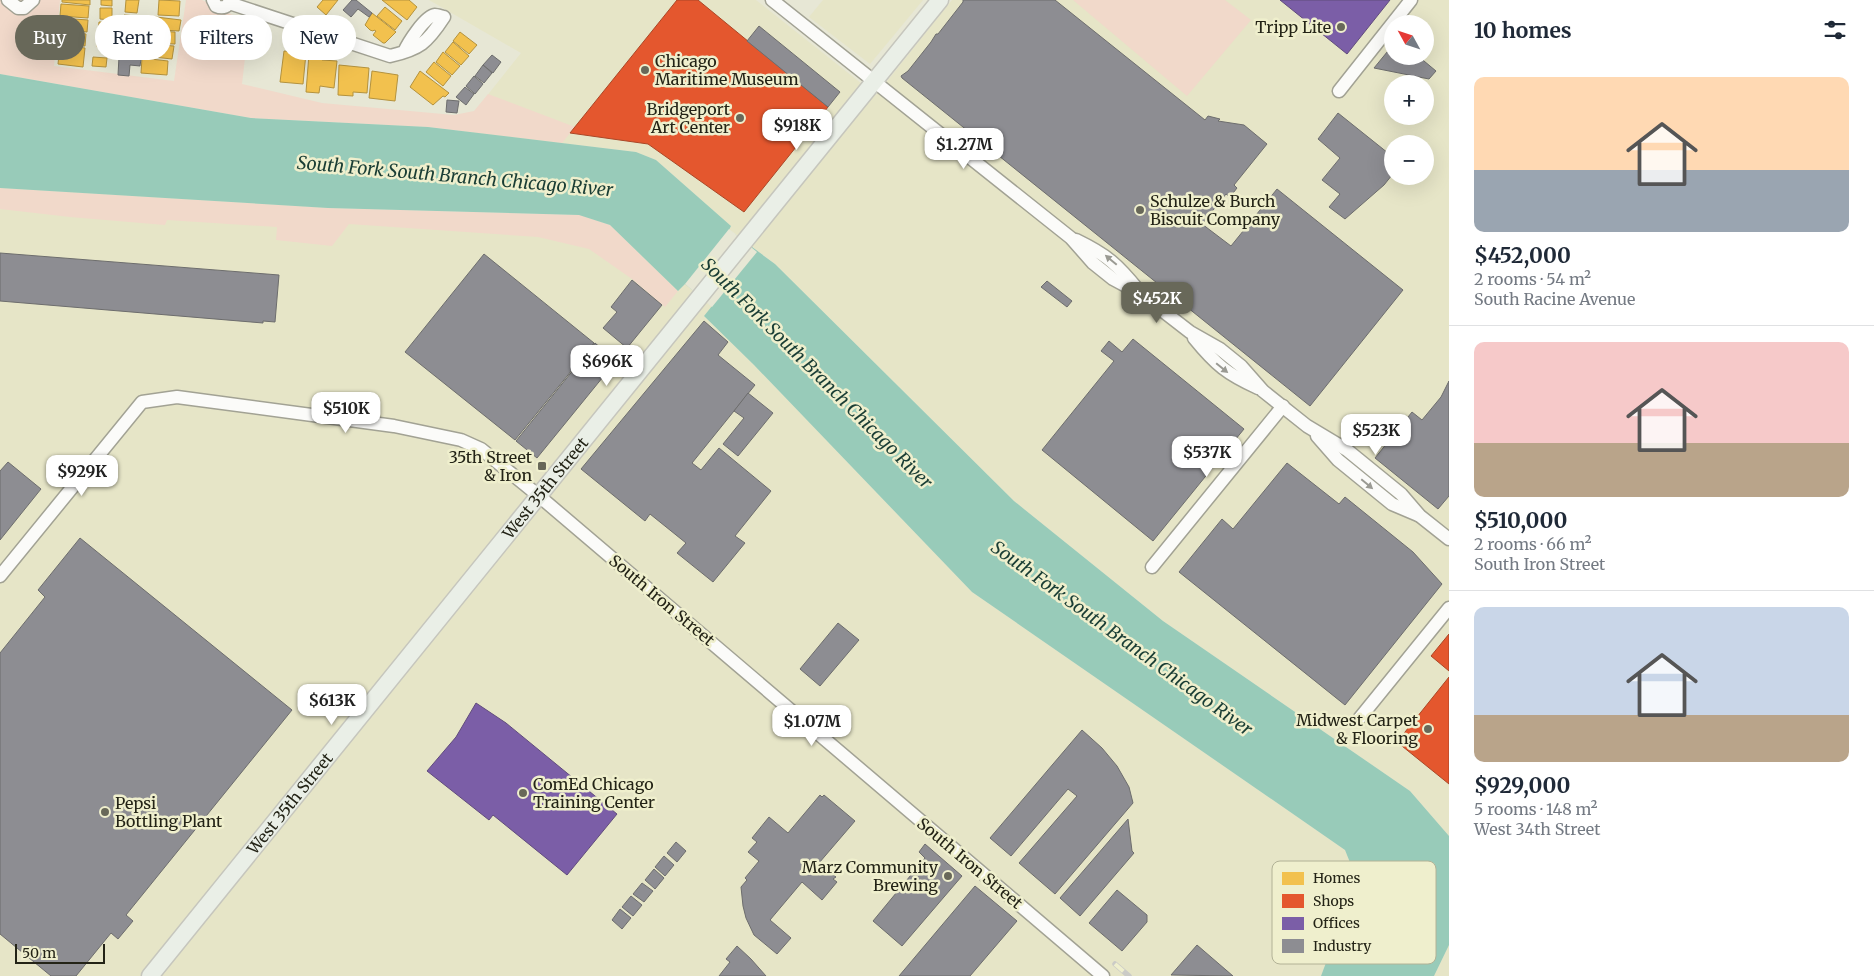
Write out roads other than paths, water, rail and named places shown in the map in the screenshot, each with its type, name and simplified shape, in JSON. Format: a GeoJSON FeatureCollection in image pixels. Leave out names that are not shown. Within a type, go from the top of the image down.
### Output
{"type":"FeatureCollection","features":[{"type":"Feature","properties":{"kind":"main road","name":"West 35th Street"},"geometry":{"type":"LineString","coordinates":[[150,976],[940,0]]}},
{"type":"Feature","properties":{"kind":"street"},"geometry":{"type":"LineString","coordinates":[[8,0],[18,8],[24,8],[33,0]]}},
{"type":"Feature","properties":{"kind":"street"},"geometry":{"type":"LineString","coordinates":[[213,0],[214,4],[219,8],[235,2],[390,56],[404,52]]}},
{"type":"Feature","properties":{"kind":"street"},"geometry":{"type":"LineString","coordinates":[[772,0],[1071,238],[1101,252],[1122,269],[1141,294],[1190,332],[1212,360],[1233,376],[1263,391],[1283,406],[1307,426],[1338,460],[1392,504],[1420,516],[1447,532]]}},
{"type":"Feature","properties":{"kind":"street"},"geometry":{"type":"LineString","coordinates":[[1339,91],[1411,0]]}},
{"type":"Feature","properties":{"kind":"street","name":"South Iron Street"},"geometry":{"type":"LineString","coordinates":[[0,576],[142,402],[177,397],[394,426],[461,440],[481,449],[539,496],[1095,973]]}},
{"type":"Feature","properties":{"kind":"street"},"geometry":{"type":"LineString","coordinates":[[1152,566],[1283,406]]}},
{"type":"Feature","properties":{"kind":"street"},"geometry":{"type":"LineString","coordinates":[[1359,719],[1449,608]]}},
{"type":"Feature","properties":{"kind":"water","name":"South Fork South Branch Chicago River"},"geometry":{"type":"Polygon","coordinates":[[[0,74],[251,118],[428,127],[636,152],[656,160],[731,226],[729,230],[775,264],[1014,501],[1163,621],[1410,791],[1449,836],[1449,945],[1434,976],[1321,976],[1326,964],[1436,964],[1436,861],[1349,861],[1345,850],[972,592],[754,365],[704,316],[712,306],[685,284],[678,291],[610,225],[579,215],[328,208],[0,188],[0,74]]]}},
{"type":"Feature","properties":{"kind":"railway"},"geometry":{"type":"LineString","coordinates":[[1115,964],[1129,976]]}},
{"type":"Feature","properties":{"kind":"place","name":"Tripp Lite"},"geometry":{"type":"Point","coordinates":[1341,27]}},
{"type":"Feature","properties":{"kind":"place","name":"Chicago Maritime Museum"},"geometry":{"type":"Point","coordinates":[645,70]}},
{"type":"Feature","properties":{"kind":"place","name":"Bridgeport Art Center"},"geometry":{"type":"Point","coordinates":[740,118]}},
{"type":"Feature","properties":{"kind":"place","name":"Schulze & Burch Biscuit Company"},"geometry":{"type":"Point","coordinates":[1140,210]}},
{"type":"Feature","properties":{"kind":"place","name":"35th Street & Iron"},"geometry":{"type":"Point","coordinates":[542,466]}},
{"type":"Feature","properties":{"kind":"place","name":"Midwest Carpet & Flooring"},"geometry":{"type":"Point","coordinates":[1428,729]}},
{"type":"Feature","properties":{"kind":"place","name":"ComEd Chicago Training Center"},"geometry":{"type":"Point","coordinates":[523,793]}},
{"type":"Feature","properties":{"kind":"place","name":"Pepsi Bottling Plant"},"geometry":{"type":"Point","coordinates":[105,812]}},
{"type":"Feature","properties":{"kind":"place","name":"Marz Community Brewing"},"geometry":{"type":"Point","coordinates":[948,876]}}]}
